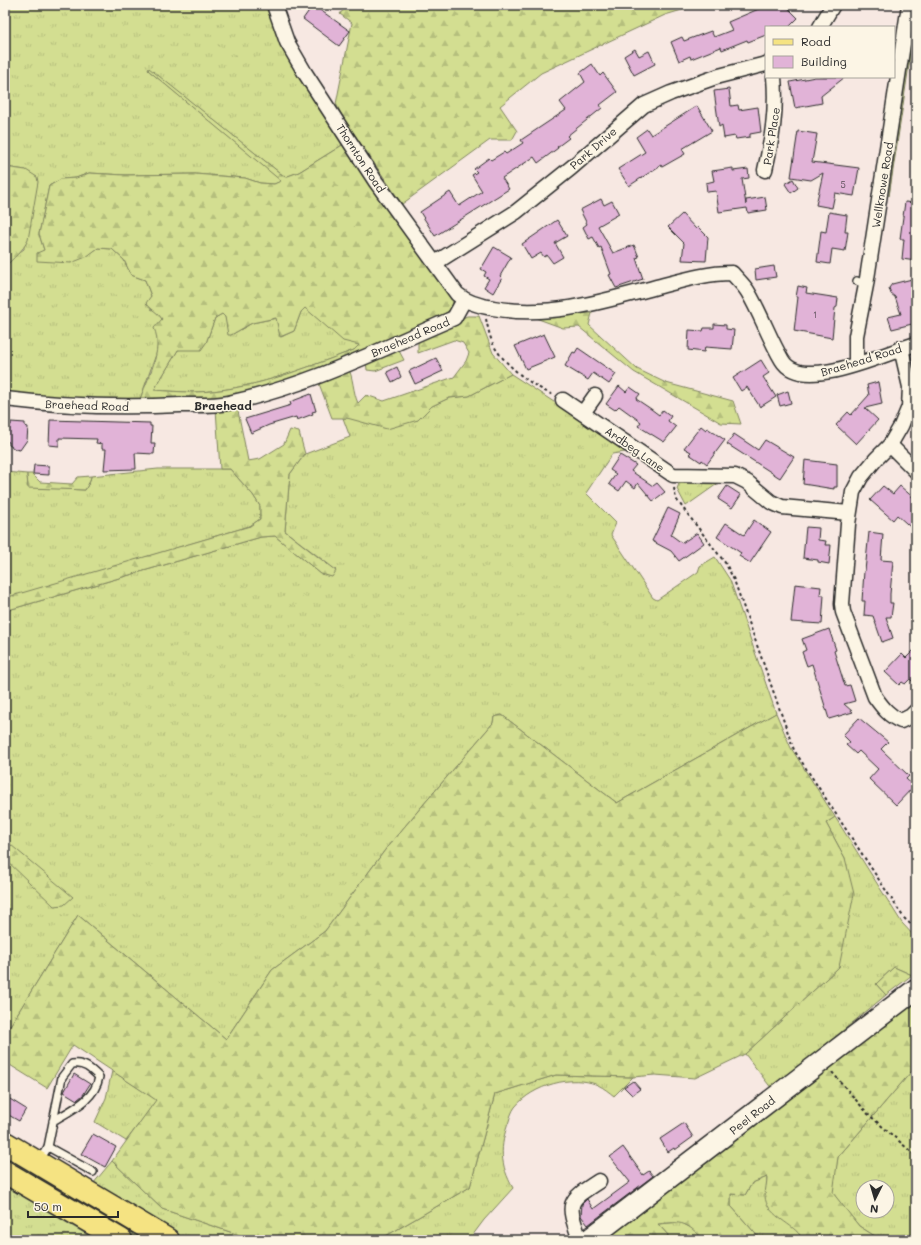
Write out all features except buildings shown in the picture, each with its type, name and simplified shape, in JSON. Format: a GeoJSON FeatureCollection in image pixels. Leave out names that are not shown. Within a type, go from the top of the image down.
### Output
{"type":"FeatureCollection","features":[{"type":"Feature","properties":{"kind":"main road"},"geometry":{"type":"LineString","coordinates":[[5,1143],[43,1155],[168,1240]]}},
{"type":"Feature","properties":{"kind":"main road"},"geometry":{"type":"LineString","coordinates":[[5,1172],[121,1240]]}},
{"type":"Feature","properties":{"kind":"street","name":"Thornton Road"},"geometry":{"type":"LineString","coordinates":[[274,5],[288,42],[306,73],[376,182],[457,294],[464,300]]}},
{"type":"Feature","properties":{"kind":"street"},"geometry":{"type":"LineString","coordinates":[[821,26],[833,5]]}},
{"type":"Feature","properties":{"kind":"street","name":"Wellknowe Road"},"geometry":{"type":"LineString","coordinates":[[856,364],[856,336],[862,283],[909,5]]}},
{"type":"Feature","properties":{"kind":"street","name":"Park Drive"},"geometry":{"type":"LineString","coordinates":[[435,262],[516,212],[571,168],[644,105],[671,93],[720,76],[765,64]]}},
{"type":"Feature","properties":{"kind":"street","name":"Park Place"},"geometry":{"type":"LineString","coordinates":[[765,170],[775,125],[776,98],[774,78]]}},
{"type":"Feature","properties":{"kind":"street","name":"Braehead Road"},"geometry":{"type":"LineString","coordinates":[[5,399],[38,403],[148,407],[227,403],[281,388],[339,368],[454,318],[464,300],[511,312],[575,308],[707,274],[732,273],[747,290],[782,362],[789,367],[813,375],[830,372],[916,344]]}},
{"type":"Feature","properties":{"kind":"street"},"geometry":{"type":"LineString","coordinates":[[901,348],[910,387],[909,408],[902,426],[890,445],[861,477],[853,492],[849,513],[842,597],[843,612],[875,697],[892,718],[901,721],[911,716],[916,711]]}},
{"type":"Feature","properties":{"kind":"street"},"geometry":{"type":"LineString","coordinates":[[584,413],[595,396]]}},
{"type":"Feature","properties":{"kind":"street","name":"Ardbeg Lane"},"geometry":{"type":"LineString","coordinates":[[563,400],[674,475],[735,476],[747,482],[771,502],[782,507],[849,513]]}},
{"type":"Feature","properties":{"kind":"street"},"geometry":{"type":"LineString","coordinates":[[890,445],[916,471]]}},
{"type":"Feature","properties":{"kind":"street","name":"Peel Road"},"geometry":{"type":"LineString","coordinates":[[588,1240],[916,988]]}},
{"type":"Feature","properties":{"kind":"street"},"geometry":{"type":"LineString","coordinates":[[580,1240],[571,1212],[572,1202],[577,1195],[598,1181]]}},
{"type":"Feature","properties":{"kind":"lane"},"geometry":{"type":"LineString","coordinates":[[52,1121],[82,1104],[98,1086],[100,1077],[88,1066],[78,1063],[72,1064],[62,1077],[43,1155],[93,1172]]}},
{"type":"Feature","properties":{"kind":"path"},"geometry":{"type":"LineString","coordinates":[[483,306],[493,344],[501,357],[518,373],[550,394],[563,400]]}},
{"type":"Feature","properties":{"kind":"path"},"geometry":{"type":"LineString","coordinates":[[674,475],[674,494],[676,499],[726,564],[734,580],[794,750],[904,918],[916,929]]}},
{"type":"Feature","properties":{"kind":"path"},"geometry":{"type":"LineString","coordinates":[[822,1060],[868,1114],[916,1156]]}},
{"type":"Feature","properties":{"kind":"green space"},"geometry":{"type":"Polygon","coordinates":[[[5,5],[269,5],[279,40],[344,144],[299,172],[285,177],[149,69],[148,70],[282,181],[274,184],[260,183],[245,178],[195,174],[125,175],[89,173],[76,178],[61,179],[49,186],[39,234],[44,250],[85,257],[98,248],[112,249],[124,260],[131,275],[145,280],[151,296],[151,309],[159,313],[162,319],[158,336],[158,349],[139,402],[5,393],[5,267],[14,256],[24,249],[26,170],[5,167],[5,5]]]}},
{"type":"Feature","properties":{"kind":"green space"},"geometry":{"type":"Polygon","coordinates":[[[347,5],[699,5],[665,15],[541,73],[500,106],[517,131],[512,140],[490,140],[402,204],[344,119],[336,104],[352,23],[340,14],[347,5]]]}},
{"type":"Feature","properties":{"kind":"green space"},"geometry":{"type":"Polygon","coordinates":[[[914,5],[916,5],[916,20],[889,196],[914,5]]]}},
{"type":"Feature","properties":{"kind":"green space"},"geometry":{"type":"Polygon","coordinates":[[[149,68],[285,177],[299,172],[344,144],[453,300],[452,308],[438,319],[345,362],[226,400],[139,402],[156,355],[157,337],[154,328],[162,319],[146,303],[151,296],[145,280],[131,275],[124,260],[112,249],[98,248],[86,257],[71,263],[37,261],[37,253],[44,250],[39,234],[49,186],[61,179],[76,178],[89,173],[125,175],[195,174],[245,178],[260,183],[274,184],[281,181],[148,70],[149,68]],[[305,308],[301,312],[294,331],[280,337],[276,318],[252,323],[231,335],[228,335],[225,317],[222,314],[215,318],[206,343],[201,350],[178,350],[154,390],[189,392],[215,391],[235,388],[276,378],[354,350],[359,345],[343,341],[305,308]]]}},
{"type":"Feature","properties":{"kind":"green space"},"geometry":{"type":"Polygon","coordinates":[[[5,167],[26,170],[37,177],[38,182],[28,240],[21,251],[5,267],[5,167]]]}},
{"type":"Feature","properties":{"kind":"green space"},"geometry":{"type":"Polygon","coordinates":[[[305,308],[324,323],[359,345],[354,350],[276,378],[235,388],[215,391],[189,392],[154,390],[178,350],[206,343],[215,318],[222,314],[225,317],[231,335],[252,323],[277,318],[281,337],[294,331],[301,312],[305,308]]]}},
{"type":"Feature","properties":{"kind":"green space"},"geometry":{"type":"Polygon","coordinates":[[[592,313],[589,325],[637,369],[666,383],[733,401],[741,424],[721,423],[634,372],[579,327],[563,328],[530,316],[592,313]]]}},
{"type":"Feature","properties":{"kind":"green space"},"geometry":{"type":"Polygon","coordinates":[[[467,316],[479,316],[493,353],[511,374],[469,396],[449,398],[432,406],[418,420],[387,429],[347,418],[332,418],[318,381],[348,368],[358,403],[366,395],[384,401],[454,377],[466,361],[469,353],[463,343],[454,340],[418,353],[418,339],[467,316]]]}},
{"type":"Feature","properties":{"kind":"green space"},"geometry":{"type":"Polygon","coordinates":[[[398,349],[404,360],[375,371],[367,370],[366,360],[398,349]]]}},
{"type":"Feature","properties":{"kind":"green space"},"geometry":{"type":"Polygon","coordinates":[[[511,374],[557,404],[625,452],[612,454],[586,493],[616,523],[611,535],[653,598],[657,600],[698,572],[700,566],[715,557],[730,580],[776,713],[617,803],[502,715],[494,717],[493,723],[388,846],[325,931],[272,970],[226,1039],[78,915],[5,1034],[5,611],[261,537],[275,536],[321,574],[336,570],[285,531],[290,474],[305,454],[350,437],[343,418],[418,420],[432,406],[449,398],[469,396],[511,374]]]}},
{"type":"Feature","properties":{"kind":"green space"},"geometry":{"type":"Polygon","coordinates":[[[237,406],[248,461],[260,459],[284,444],[290,430],[299,432],[305,454],[290,474],[285,531],[336,571],[332,577],[321,574],[275,536],[261,537],[5,611],[5,599],[8,597],[250,526],[260,519],[260,506],[253,495],[230,469],[220,469],[216,409],[237,406]]]}},
{"type":"Feature","properties":{"kind":"green space"},"geometry":{"type":"Polygon","coordinates":[[[158,469],[230,469],[253,495],[260,506],[260,519],[250,526],[5,599],[5,472],[27,474],[28,487],[85,490],[91,476],[158,469]]]}},
{"type":"Feature","properties":{"kind":"green space"},"geometry":{"type":"Polygon","coordinates":[[[27,474],[32,474],[40,482],[72,484],[78,477],[91,476],[85,490],[28,488],[27,474]]]}},
{"type":"Feature","properties":{"kind":"green space"},"geometry":{"type":"Polygon","coordinates":[[[680,481],[720,482],[686,506],[677,489],[680,481]]]}},
{"type":"Feature","properties":{"kind":"green space"},"geometry":{"type":"Polygon","coordinates":[[[776,713],[791,748],[835,817],[826,823],[845,858],[854,894],[839,967],[745,1054],[695,1078],[655,1075],[633,1077],[556,1075],[495,1094],[470,1187],[379,1240],[254,1240],[162,1209],[112,1161],[156,1100],[73,1045],[47,1088],[5,1062],[5,1034],[78,915],[226,1039],[272,970],[325,931],[388,846],[493,723],[494,717],[502,715],[617,803],[776,713]]]}},
{"type":"Feature","properties":{"kind":"green space"},"geometry":{"type":"Polygon","coordinates":[[[835,817],[902,923],[916,938],[916,970],[912,975],[894,967],[876,984],[886,995],[772,1089],[745,1054],[839,967],[845,858],[826,823],[835,817]]]}},
{"type":"Feature","properties":{"kind":"green space"},"geometry":{"type":"Polygon","coordinates":[[[5,840],[73,897],[64,905],[54,906],[5,859],[5,840]]]}},
{"type":"Feature","properties":{"kind":"green space"},"geometry":{"type":"Polygon","coordinates":[[[894,967],[912,975],[886,995],[876,984],[894,967]]]}},
{"type":"Feature","properties":{"kind":"green space"},"geometry":{"type":"Polygon","coordinates":[[[916,998],[916,1070],[911,1072],[838,1157],[833,1193],[859,1226],[881,1240],[797,1240],[800,1235],[796,1230],[774,1213],[766,1203],[765,1196],[767,1177],[752,1183],[745,1195],[731,1194],[731,1206],[761,1240],[704,1240],[688,1226],[673,1223],[658,1224],[668,1235],[666,1240],[601,1240],[916,998]]]}},
{"type":"Feature","properties":{"kind":"green space"},"geometry":{"type":"Polygon","coordinates":[[[916,1070],[916,1240],[881,1240],[859,1226],[832,1193],[838,1157],[911,1072],[916,1070]]]}},
{"type":"Feature","properties":{"kind":"green space"},"geometry":{"type":"Polygon","coordinates":[[[112,1071],[157,1100],[126,1141],[95,1122],[106,1098],[112,1071]]]}},
{"type":"Feature","properties":{"kind":"green space"},"geometry":{"type":"Polygon","coordinates":[[[556,1075],[633,1077],[614,1096],[598,1085],[588,1082],[565,1081],[542,1087],[523,1099],[515,1107],[511,1114],[502,1148],[503,1164],[513,1188],[484,1220],[469,1240],[379,1240],[470,1187],[495,1094],[556,1075]]]}},
{"type":"Feature","properties":{"kind":"green space"},"geometry":{"type":"Polygon","coordinates":[[[5,1155],[150,1240],[135,1240],[5,1162],[5,1155]]]}},
{"type":"Feature","properties":{"kind":"green space"},"geometry":{"type":"Polygon","coordinates":[[[112,1161],[162,1209],[254,1240],[182,1240],[93,1184],[112,1161]]]}},
{"type":"Feature","properties":{"kind":"green space"},"geometry":{"type":"Polygon","coordinates":[[[767,1177],[766,1192],[767,1201],[770,1208],[792,1226],[800,1235],[797,1240],[761,1240],[731,1206],[731,1194],[745,1195],[752,1183],[767,1177]]]}},
{"type":"Feature","properties":{"kind":"green space"},"geometry":{"type":"Polygon","coordinates":[[[5,1186],[96,1240],[5,1240],[5,1186]]]}},
{"type":"Feature","properties":{"kind":"green space"},"geometry":{"type":"Polygon","coordinates":[[[680,1222],[693,1229],[704,1240],[666,1240],[668,1235],[658,1224],[680,1222]]]}},
{"type":"Feature","properties":{"kind":"district","name":"Braehead"},"geometry":{"type":"Point","coordinates":[223,405]}}]}
